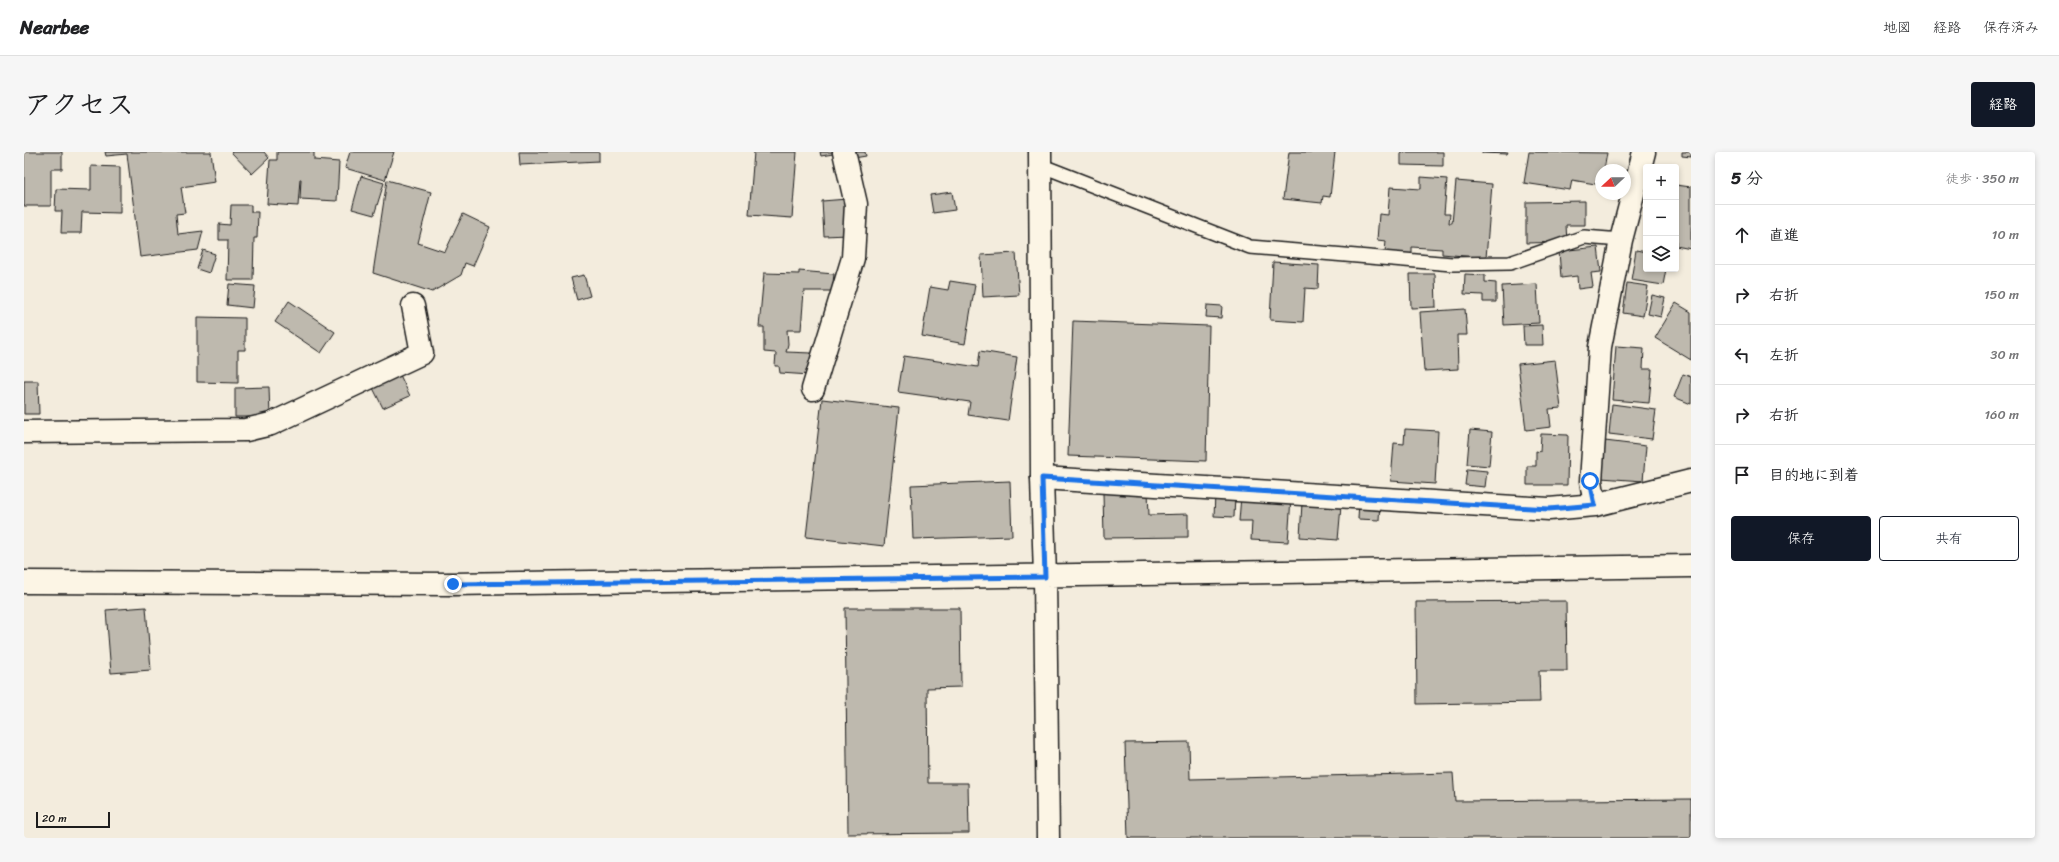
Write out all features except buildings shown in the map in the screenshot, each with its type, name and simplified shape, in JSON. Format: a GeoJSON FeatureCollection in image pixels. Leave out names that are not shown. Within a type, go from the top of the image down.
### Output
{"type":"FeatureCollection","features":[{"type":"Feature","properties":{"kind":"street"},"geometry":{"type":"LineString","coordinates":[[813,389],[853,258],[856,204],[844,152]]}},
{"type":"Feature","properties":{"kind":"street"},"geometry":{"type":"LineString","coordinates":[[1595,505],[1590,481],[1600,347],[1621,240],[1644,152]]}},
{"type":"Feature","properties":{"kind":"street"},"geometry":{"type":"LineString","coordinates":[[1040,158],[1042,478],[1045,577],[1048,838]]}},
{"type":"Feature","properties":{"kind":"street"},"geometry":{"type":"LineString","coordinates":[[24,432],[246,430],[271,424],[422,353],[413,306]]}},
{"type":"Feature","properties":{"kind":"street"},"geometry":{"type":"LineString","coordinates":[[1042,478],[1549,509],[1595,505],[1691,481]]}},
{"type":"Feature","properties":{"kind":"street"},"geometry":{"type":"LineString","coordinates":[[24,582],[453,584],[1045,577],[1358,570],[1691,566]]}},
{"type":"Feature","properties":{"kind":"lane"},"geometry":{"type":"LineString","coordinates":[[1040,158],[1250,247],[1452,264],[1510,263],[1584,237],[1621,240]]}},
{"type":"Feature","properties":{"kind":"route"},"geometry":{"type":"LineString","coordinates":[[453,584],[1045,577],[1042,478],[1549,509],[1595,505],[1590,481]]}}]}
